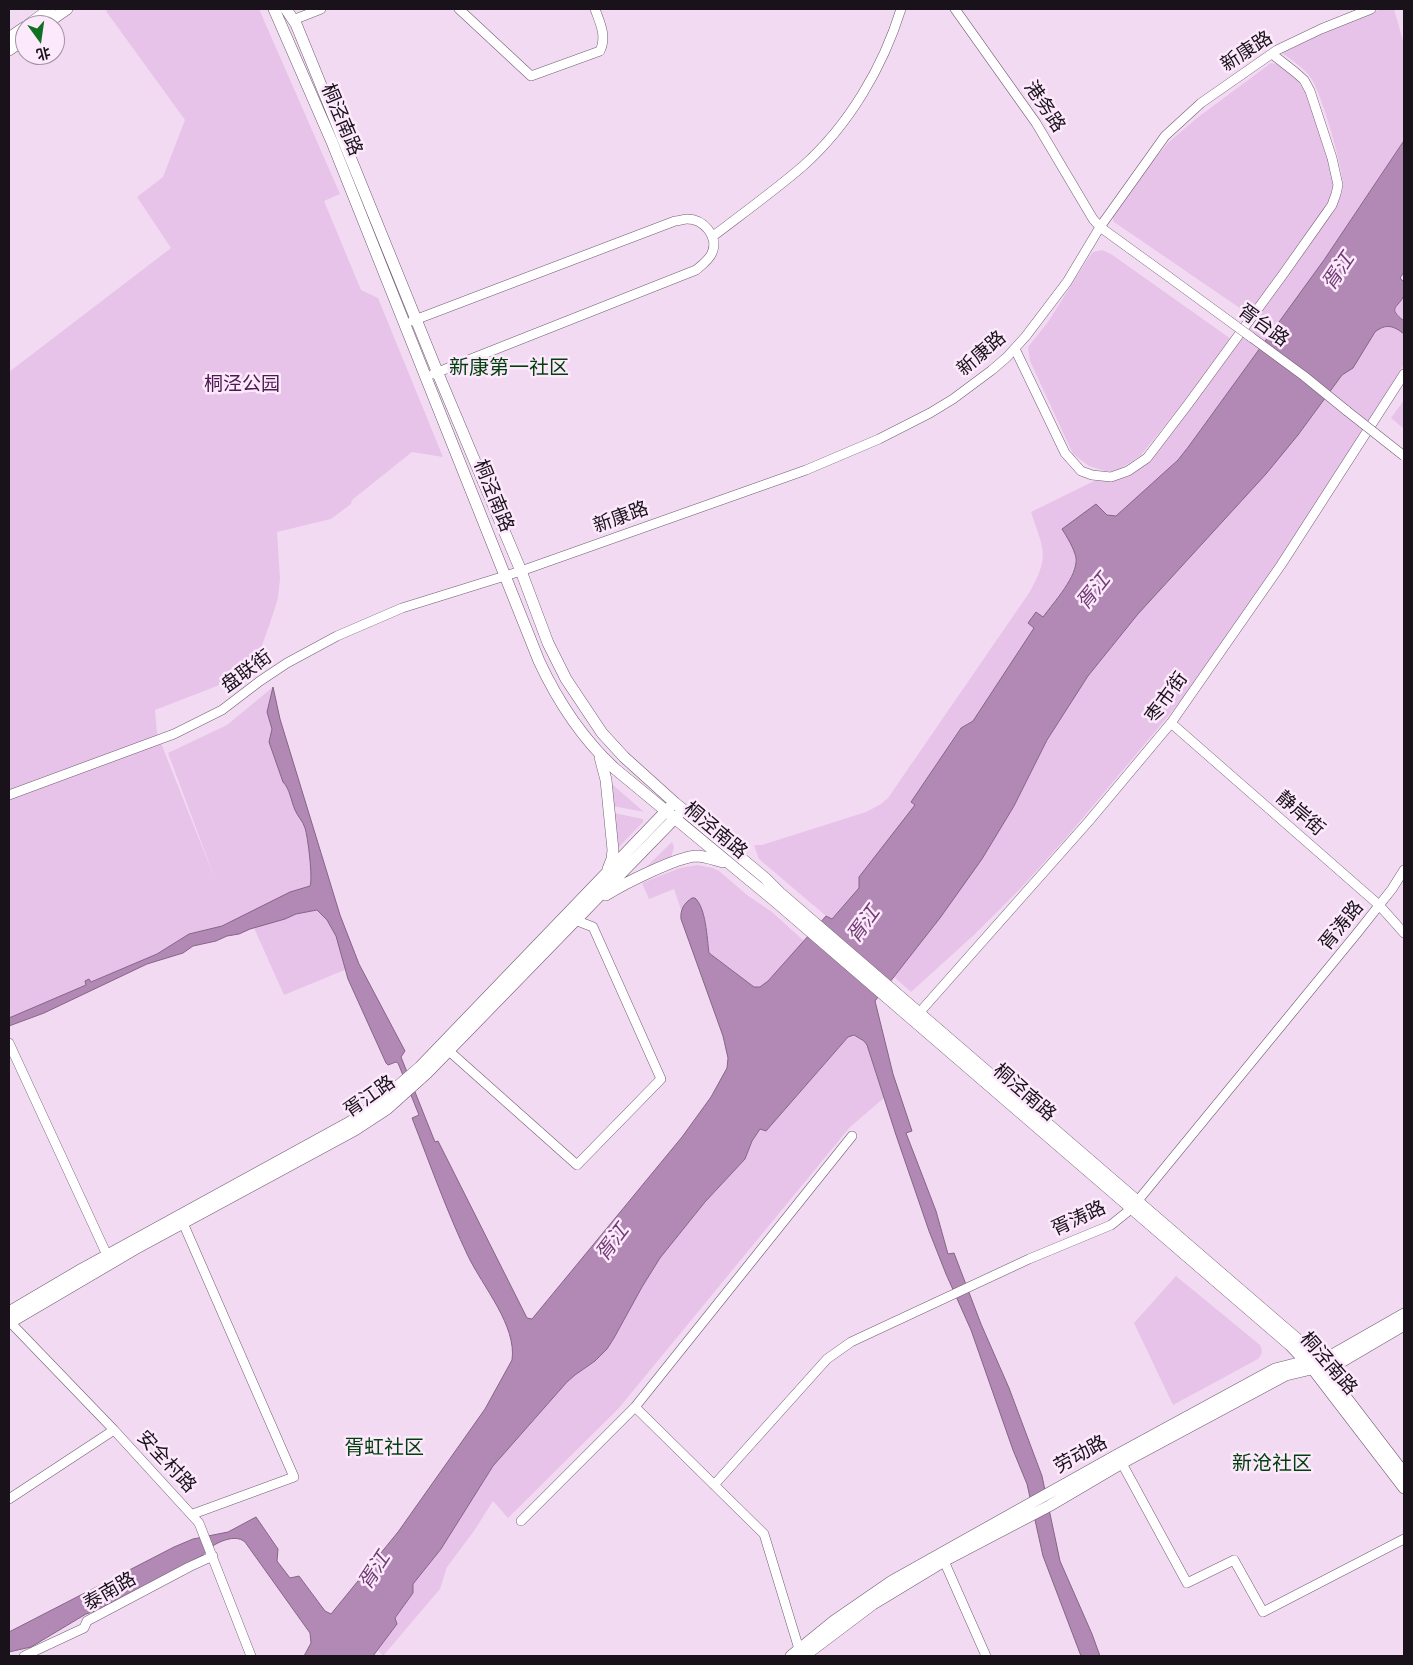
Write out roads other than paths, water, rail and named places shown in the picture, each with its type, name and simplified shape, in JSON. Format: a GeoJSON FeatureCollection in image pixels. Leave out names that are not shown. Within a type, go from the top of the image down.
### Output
{"type":"FeatureCollection","features":[{"type":"Feature","properties":{"kind":"main road","name":"桐泾南路"},"geometry":{"type":"LineString","coordinates":[[274,9],[332,142],[549,682],[574,724],[600,755],[670,816],[726,862],[808,924],[1134,1205],[1296,1338],[1404,1488]]}},
{"type":"Feature","properties":{"kind":"main road","name":"桐泾南路"},"geometry":{"type":"LineString","coordinates":[[286,9],[293,20],[560,669],[575,694],[616,750],[679,807],[765,878],[808,924]]}},
{"type":"Feature","properties":{"kind":"main road"},"geometry":{"type":"LineString","coordinates":[[600,755],[606,780],[613,850],[612,859],[605,876]]}},
{"type":"Feature","properties":{"kind":"main road","name":"胥江路"},"geometry":{"type":"LineString","coordinates":[[9,1319],[107,1255],[334,1131],[374,1112],[411,1089],[432,1062],[605,876],[679,807]]}},
{"type":"Feature","properties":{"kind":"main road","name":"胥江路"},"geometry":{"type":"LineString","coordinates":[[432,1062],[449,1051],[593,902],[670,816]]}},
{"type":"Feature","properties":{"kind":"main road"},"geometry":{"type":"LineString","coordinates":[[593,902],[624,885],[684,858],[700,856],[726,862]]}},
{"type":"Feature","properties":{"kind":"main road","name":"桐泾南路"},"geometry":{"type":"LineString","coordinates":[[888,993],[919,1013],[1134,1205]]}},
{"type":"Feature","properties":{"kind":"main road","name":"胥江路"},"geometry":{"type":"LineString","coordinates":[[9,1319],[345,1135],[374,1112]]}},
{"type":"Feature","properties":{"kind":"main road","name":"劳动路"},"geometry":{"type":"LineString","coordinates":[[800,1654],[880,1588],[939,1553],[1031,1509],[1119,1459],[1286,1374],[1335,1354],[1404,1314]]}},
{"type":"Feature","properties":{"kind":"main road","name":"劳动路"},"geometry":{"type":"LineString","coordinates":[[1314,1363],[1340,1362],[1404,1325]]}},
{"type":"Feature","properties":{"kind":"main road","name":"桐泾南路"},"geometry":{"type":"LineString","coordinates":[[1314,1363],[1404,1473]]}},
{"type":"Feature","properties":{"kind":"main road","name":"劳动路"},"geometry":{"type":"LineString","coordinates":[[800,1654],[872,1604],[1031,1509]]}},
{"type":"Feature","properties":{"kind":"street"},"geometry":{"type":"LineString","coordinates":[[293,20],[321,9]]}},
{"type":"Feature","properties":{"kind":"street"},"geometry":{"type":"LineString","coordinates":[[459,9],[531,76],[600,51],[604,42],[602,29],[594,9]]}},
{"type":"Feature","properties":{"kind":"street"},"geometry":{"type":"LineString","coordinates":[[712,236],[803,166],[831,137],[857,102],[878,66],[902,9]]}},
{"type":"Feature","properties":{"kind":"street","name":"港务路"},"geometry":{"type":"LineString","coordinates":[[955,9],[1036,123],[1093,219],[1100,227]]}},
{"type":"Feature","properties":{"kind":"street","name":"新康路"},"geometry":{"type":"LineString","coordinates":[[505,576],[806,470],[879,439],[953,399],[992,370],[1015,349],[1042,316],[1067,282],[1100,227],[1165,136],[1201,103],[1272,54],[1321,29],[1371,9]]}},
{"type":"Feature","properties":{"kind":"street"},"geometry":{"type":"LineString","coordinates":[[1015,349],[1065,453],[1081,471],[1092,475],[1112,477],[1128,471],[1146,458],[1189,403],[1284,273],[1332,205],[1336,194],[1338,185],[1336,173],[1310,91],[1304,80],[1272,54]]}},
{"type":"Feature","properties":{"kind":"street"},"geometry":{"type":"LineString","coordinates":[[405,324],[676,221],[689,219],[700,223],[709,230],[712,236],[714,245],[712,254],[696,270],[426,377]]}},
{"type":"Feature","properties":{"kind":"street","name":"胥台路"},"geometry":{"type":"LineString","coordinates":[[1100,227],[1304,376],[1404,456]]}},
{"type":"Feature","properties":{"kind":"street","name":"枣市街"},"geometry":{"type":"LineString","coordinates":[[919,1013],[1082,828],[1171,723],[1281,565],[1404,374]]}},
{"type":"Feature","properties":{"kind":"street","name":"盘联街"},"geometry":{"type":"LineString","coordinates":[[9,795],[182,730],[222,710],[287,663],[337,636],[402,608],[505,576]]}},
{"type":"Feature","properties":{"kind":"street","name":"静岸街"},"geometry":{"type":"LineString","coordinates":[[1171,723],[1379,905],[1404,933]]}},
{"type":"Feature","properties":{"kind":"street","name":"胥涛路"},"geometry":{"type":"LineString","coordinates":[[714,1485],[828,1358],[851,1342],[1029,1260],[1111,1225],[1134,1205],[1379,905],[1404,870]]}},
{"type":"Feature","properties":{"kind":"street"},"geometry":{"type":"LineString","coordinates":[[449,1051],[577,1165],[661,1079],[593,927],[575,920]]}},
{"type":"Feature","properties":{"kind":"street"},"geometry":{"type":"LineString","coordinates":[[9,1043],[107,1255]]}},
{"type":"Feature","properties":{"kind":"street"},"geometry":{"type":"LineString","coordinates":[[521,1521],[635,1407],[852,1136]]}},
{"type":"Feature","properties":{"kind":"street"},"geometry":{"type":"LineString","coordinates":[[183,1223],[294,1477],[193,1514]]}},
{"type":"Feature","properties":{"kind":"street","name":"安全村路"},"geometry":{"type":"LineString","coordinates":[[9,1319],[193,1514],[204,1532],[250,1656]]}},
{"type":"Feature","properties":{"kind":"street"},"geometry":{"type":"LineString","coordinates":[[635,1407],[764,1534],[800,1654]]}},
{"type":"Feature","properties":{"kind":"street"},"geometry":{"type":"LineString","coordinates":[[9,1499],[114,1430]]}},
{"type":"Feature","properties":{"kind":"street"},"geometry":{"type":"LineString","coordinates":[[1119,1459],[1187,1583],[1234,1560],[1263,1612],[1404,1538]]}},
{"type":"Feature","properties":{"kind":"street","name":"泰南路"},"geometry":{"type":"LineString","coordinates":[[24,1656],[84,1628],[87,1621],[212,1553]]}},
{"type":"Feature","properties":{"kind":"street"},"geometry":{"type":"LineString","coordinates":[[944,1561],[986,1656]]}},
{"type":"Feature","properties":{"kind":"water","name":"胥江"},"geometry":{"type":"Polygon","coordinates":[[[1404,141],[1404,272],[1400,278],[1404,282],[1404,295],[1395,310],[1404,321],[1404,334],[1390,327],[1383,327],[1375,332],[1353,368],[1342,375],[1298,435],[1266,474],[1138,614],[1088,676],[1047,740],[1014,806],[982,859],[940,918],[875,1001],[893,1074],[912,1131],[906,1133],[936,1211],[948,1254],[954,1253],[981,1324],[1009,1388],[1042,1476],[1060,1561],[1100,1656],[1081,1656],[1043,1556],[1027,1484],[1013,1450],[971,1330],[929,1231],[867,1045],[854,1035],[848,1037],[766,1131],[760,1129],[752,1141],[745,1159],[705,1202],[660,1258],[607,1349],[595,1361],[567,1382],[493,1466],[441,1549],[413,1584],[413,1593],[395,1618],[397,1624],[373,1656],[304,1656],[311,1643],[310,1633],[245,1542],[235,1538],[216,1544],[202,1556],[98,1610],[86,1614],[31,1647],[9,1652],[9,1632],[174,1547],[193,1539],[228,1532],[256,1517],[278,1549],[277,1561],[290,1578],[299,1576],[325,1611],[331,1614],[398,1532],[485,1409],[512,1360],[512,1347],[504,1320],[474,1268],[460,1239],[412,1118],[419,1115],[398,1063],[388,1065],[386,1063],[348,979],[336,936],[327,920],[317,910],[296,914],[239,934],[193,946],[183,953],[147,964],[44,1013],[9,1026],[9,1018],[86,985],[85,981],[89,979],[91,982],[157,954],[189,934],[222,926],[290,892],[310,886],[310,858],[305,828],[283,782],[269,742],[272,729],[267,712],[273,687],[280,719],[340,915],[359,964],[405,1051],[401,1057],[435,1142],[438,1141],[527,1318],[532,1319],[682,1137],[711,1097],[727,1068],[728,1058],[723,1036],[681,919],[681,913],[685,904],[692,898],[695,898],[702,909],[709,953],[754,987],[760,987],[768,981],[826,916],[832,919],[859,888],[859,877],[915,805],[911,802],[961,728],[973,721],[1034,628],[1028,623],[1036,612],[1043,617],[1069,581],[1076,565],[1076,558],[1062,529],[1096,504],[1107,515],[1116,516],[1178,460],[1324,260],[1404,141]]]}},
{"type":"Feature","properties":{"kind":"district","name":"新康第一社区"},"geometry":{"type":"Point","coordinates":[509,369]}},
{"type":"Feature","properties":{"kind":"district","name":"胥虹社区"},"geometry":{"type":"Point","coordinates":[384,1449]}},
{"type":"Feature","properties":{"kind":"district","name":"新沧社区"},"geometry":{"type":"Point","coordinates":[1272,1465]}},
{"type":"Feature","properties":{"kind":"park label","name":"桐泾公园"},"geometry":{"type":"Point","coordinates":[242,385]}}]}
